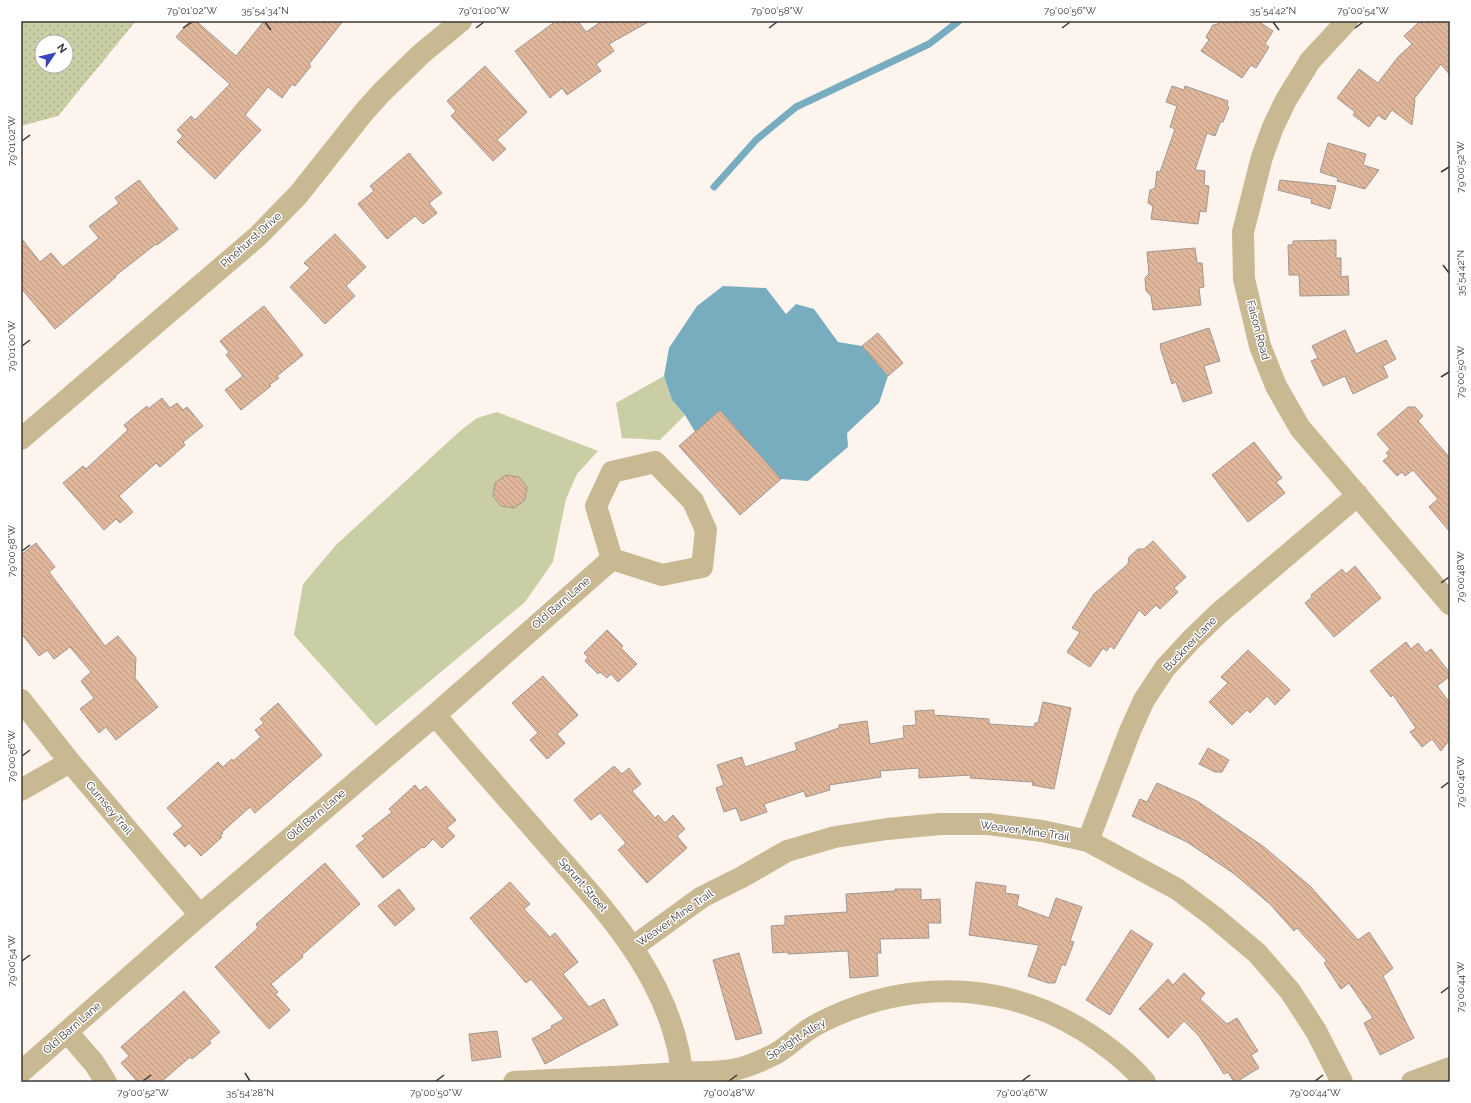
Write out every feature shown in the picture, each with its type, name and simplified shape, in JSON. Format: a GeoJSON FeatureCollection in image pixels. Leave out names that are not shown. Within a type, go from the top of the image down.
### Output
{"type":"FeatureCollection","features":[{"type":"Feature","properties":{"kind":"street","name":"Pinehurst Drive"},"geometry":{"type":"LineString","coordinates":[[21,439],[258,236],[298,195],[381,92],[421,54],[460,21]]}},
{"type":"Feature","properties":{"kind":"street","name":"Faison Road"},"geometry":{"type":"LineString","coordinates":[[1347,21],[1310,61],[1286,100],[1273,127],[1262,157],[1243,232],[1244,279],[1260,346],[1276,386],[1300,428],[1450,604]]}},
{"type":"Feature","properties":{"kind":"street"},"geometry":{"type":"LineString","coordinates":[[655,462],[693,501],[706,530],[702,567],[662,575],[612,559],[596,506],[612,472],[655,462]]}},
{"type":"Feature","properties":{"kind":"street","name":"Buckner Lane"},"geometry":{"type":"LineString","coordinates":[[1088,841],[1130,731],[1144,700],[1165,668],[1219,613],[1358,495]]}},
{"type":"Feature","properties":{"kind":"street","name":"Old Barn Lane"},"geometry":{"type":"LineString","coordinates":[[21,1072],[200,915],[435,715],[612,559]]}},
{"type":"Feature","properties":{"kind":"street","name":"Gurnsey Trail"},"geometry":{"type":"LineString","coordinates":[[21,700],[70,762],[200,915]]}},
{"type":"Feature","properties":{"kind":"street","name":"Sprunt Street"},"geometry":{"type":"LineString","coordinates":[[435,715],[572,872],[614,922],[633,948],[648,971],[661,996],[677,1044],[683,1077]]}},
{"type":"Feature","properties":{"kind":"street"},"geometry":{"type":"LineString","coordinates":[[21,790],[70,762]]}},
{"type":"Feature","properties":{"kind":"street","name":"Weaver Mine Trail"},"geometry":{"type":"LineString","coordinates":[[633,948],[702,897],[742,877],[787,851],[835,838],[887,829],[940,824],[988,824],[1042,832],[1088,841],[1177,889],[1213,916],[1257,953],[1290,991],[1316,1031],[1342,1082]]}},
{"type":"Feature","properties":{"kind":"street","name":"Spaight Alley"},"geometry":{"type":"LineString","coordinates":[[514,1082],[683,1077],[737,1069],[757,1063],[776,1053],[807,1031],[831,1018],[860,1006],[892,997],[925,992],[954,991],[984,994],[1019,1002],[1050,1012],[1079,1027],[1112,1050],[1145,1082]]}},
{"type":"Feature","properties":{"kind":"street"},"geometry":{"type":"LineString","coordinates":[[67,1032],[94,1063],[106,1082]]}},
{"type":"Feature","properties":{"kind":"street"},"geometry":{"type":"LineString","coordinates":[[1412,1082],[1450,1068]]}},
{"type":"Feature","properties":{"kind":"green space"},"geometry":{"type":"Polygon","coordinates":[[[21,21],[136,21],[58,116],[21,126],[21,21]]]}},
{"type":"Feature","properties":{"kind":"green space"},"geometry":{"type":"Polygon","coordinates":[[[664,376],[672,400],[685,415],[660,440],[622,438],[616,403],[664,376]]]}},
{"type":"Feature","properties":{"kind":"green space"},"geometry":{"type":"Polygon","coordinates":[[[497,412],[598,451],[577,474],[566,499],[553,562],[525,602],[376,726],[294,635],[303,584],[336,545],[460,431],[477,418],[497,412]]]}},
{"type":"Feature","properties":{"kind":"water"},"geometry":{"type":"Polygon","coordinates":[[[723,286],[766,288],[786,314],[796,304],[814,309],[838,342],[862,346],[888,376],[879,403],[847,433],[848,447],[808,481],[781,479],[695,432],[685,415],[672,400],[664,376],[669,348],[697,306],[723,286]]]}},
{"type":"Feature","properties":{"kind":"building"},"geometry":{"type":"Polygon","coordinates":[[[190,21],[196,21],[236,56],[264,21],[343,21],[309,64],[311,66],[295,86],[292,84],[282,98],[268,87],[245,115],[261,130],[215,179],[177,142],[183,136],[177,130],[191,116],[195,120],[230,84],[176,37],[190,21]]]}},
{"type":"Feature","properties":{"kind":"building"},"geometry":{"type":"Polygon","coordinates":[[[556,21],[578,21],[586,32],[602,21],[650,21],[609,44],[614,51],[596,64],[601,71],[567,95],[562,88],[550,98],[515,51],[556,21]]]}},
{"type":"Feature","properties":{"kind":"building"},"geometry":{"type":"Polygon","coordinates":[[[1220,21],[1258,21],[1273,31],[1265,44],[1269,47],[1256,68],[1251,65],[1242,78],[1201,51],[1209,40],[1206,37],[1213,25],[1218,24],[1220,21]]]}},
{"type":"Feature","properties":{"kind":"building"},"geometry":{"type":"Polygon","coordinates":[[[1420,21],[1450,21],[1450,75],[1441,64],[1414,99],[1412,125],[1392,110],[1385,120],[1378,115],[1369,127],[1353,115],[1355,112],[1337,98],[1359,69],[1378,83],[1398,57],[1412,44],[1404,36],[1420,21]]]}},
{"type":"Feature","properties":{"kind":"building"},"geometry":{"type":"Polygon","coordinates":[[[485,66],[527,112],[497,140],[506,149],[493,161],[451,116],[456,111],[447,101],[485,66]]]}},
{"type":"Feature","properties":{"kind":"building"},"geometry":{"type":"Polygon","coordinates":[[[1172,86],[1184,90],[1185,86],[1228,101],[1227,106],[1229,107],[1215,136],[1207,133],[1195,170],[1205,171],[1204,185],[1209,186],[1206,212],[1200,211],[1198,224],[1151,219],[1153,206],[1148,203],[1150,190],[1155,188],[1157,171],[1160,172],[1175,129],[1170,127],[1177,106],[1166,102],[1172,86]]]}},
{"type":"Feature","properties":{"kind":"building"},"geometry":{"type":"Polygon","coordinates":[[[1328,143],[1366,154],[1363,165],[1379,170],[1365,189],[1337,181],[1338,178],[1320,172],[1328,143]]]}},
{"type":"Feature","properties":{"kind":"building"},"geometry":{"type":"Polygon","coordinates":[[[409,153],[442,193],[429,203],[437,213],[423,224],[415,216],[387,239],[358,204],[374,191],[370,186],[409,153]]]}},
{"type":"Feature","properties":{"kind":"building"},"geometry":{"type":"Polygon","coordinates":[[[139,180],[178,229],[115,276],[116,277],[55,329],[21,288],[21,238],[40,262],[51,253],[63,267],[99,238],[89,226],[119,203],[115,198],[139,180]]]}},
{"type":"Feature","properties":{"kind":"building"},"geometry":{"type":"Polygon","coordinates":[[[1280,180],[1336,186],[1330,209],[1311,203],[1312,199],[1278,190],[1280,180]]]}},
{"type":"Feature","properties":{"kind":"building"},"geometry":{"type":"Polygon","coordinates":[[[335,234],[366,267],[346,286],[355,296],[325,324],[290,287],[310,268],[304,263],[335,234]]]}},
{"type":"Feature","properties":{"kind":"building"},"geometry":{"type":"Polygon","coordinates":[[[1336,240],[1336,258],[1341,258],[1341,277],[1348,276],[1349,295],[1300,296],[1299,275],[1289,275],[1288,245],[1293,245],[1293,241],[1336,240]]]}},
{"type":"Feature","properties":{"kind":"building"},"geometry":{"type":"Polygon","coordinates":[[[1195,248],[1197,263],[1202,263],[1204,287],[1199,288],[1201,305],[1153,310],[1151,296],[1146,291],[1145,278],[1149,274],[1147,252],[1195,248]]]}},
{"type":"Feature","properties":{"kind":"building"},"geometry":{"type":"Polygon","coordinates":[[[264,306],[303,355],[277,376],[279,378],[269,385],[271,386],[241,410],[225,390],[243,376],[226,355],[229,352],[220,341],[264,306]]]}},
{"type":"Feature","properties":{"kind":"building"},"geometry":{"type":"Polygon","coordinates":[[[1209,328],[1220,361],[1204,366],[1212,393],[1183,402],[1176,382],[1172,384],[1160,344],[1209,328]]]}},
{"type":"Feature","properties":{"kind":"building"},"geometry":{"type":"Polygon","coordinates":[[[1345,330],[1356,354],[1386,340],[1396,359],[1383,366],[1388,377],[1353,394],[1345,376],[1323,386],[1311,361],[1318,358],[1312,346],[1345,330]]]}},
{"type":"Feature","properties":{"kind":"building"},"geometry":{"type":"Polygon","coordinates":[[[878,333],[903,363],[888,376],[862,346],[878,333]]]}},
{"type":"Feature","properties":{"kind":"building"},"geometry":{"type":"Polygon","coordinates":[[[162,398],[170,408],[177,403],[183,410],[187,407],[203,426],[183,442],[185,445],[160,467],[156,463],[119,496],[133,512],[120,523],[116,519],[104,530],[63,483],[83,466],[86,469],[128,430],[124,425],[147,406],[148,409],[162,398]]]}},
{"type":"Feature","properties":{"kind":"building"},"geometry":{"type":"Polygon","coordinates":[[[1408,407],[1415,407],[1423,416],[1418,421],[1450,458],[1450,532],[1429,507],[1438,499],[1413,470],[1405,476],[1402,472],[1397,476],[1383,461],[1389,456],[1386,453],[1390,449],[1377,434],[1408,407]]]}},
{"type":"Feature","properties":{"kind":"building"},"geometry":{"type":"Polygon","coordinates":[[[720,410],[781,479],[740,515],[679,446],[720,410]]]}},
{"type":"Feature","properties":{"kind":"building"},"geometry":{"type":"Polygon","coordinates":[[[1254,442],[1282,478],[1276,482],[1285,493],[1248,522],[1212,475],[1254,442]]]}},
{"type":"Feature","properties":{"kind":"building"},"geometry":{"type":"Polygon","coordinates":[[[506,475],[519,477],[527,487],[525,500],[514,508],[501,506],[493,496],[495,483],[506,475]]]}},
{"type":"Feature","properties":{"kind":"building"},"geometry":{"type":"Polygon","coordinates":[[[1153,541],[1186,577],[1174,588],[1178,592],[1160,609],[1156,605],[1145,616],[1139,610],[1114,649],[1110,646],[1107,651],[1103,648],[1090,667],[1067,652],[1080,632],[1072,628],[1094,594],[1128,564],[1129,557],[1138,549],[1144,549],[1153,541]]]}},
{"type":"Feature","properties":{"kind":"building"},"geometry":{"type":"Polygon","coordinates":[[[36,543],[55,567],[49,572],[105,646],[118,636],[136,658],[135,678],[158,707],[116,740],[106,727],[99,733],[80,709],[94,698],[81,681],[91,672],[70,647],[54,659],[47,650],[39,656],[21,633],[21,555],[36,543]]]}},
{"type":"Feature","properties":{"kind":"building"},"geometry":{"type":"Polygon","coordinates":[[[1355,566],[1381,598],[1334,637],[1305,603],[1312,597],[1311,595],[1342,569],[1346,574],[1355,566]]]}},
{"type":"Feature","properties":{"kind":"building"},"geometry":{"type":"Polygon","coordinates":[[[607,630],[623,646],[621,648],[637,664],[618,682],[611,674],[607,678],[600,672],[598,674],[585,661],[588,657],[584,653],[607,630]]]}},
{"type":"Feature","properties":{"kind":"building"},"geometry":{"type":"Polygon","coordinates":[[[1406,642],[1411,649],[1418,643],[1426,653],[1431,649],[1450,673],[1450,676],[1437,686],[1450,703],[1450,739],[1441,751],[1432,739],[1422,747],[1410,732],[1416,728],[1393,695],[1391,697],[1370,671],[1406,642]]]}},
{"type":"Feature","properties":{"kind":"building"},"geometry":{"type":"Polygon","coordinates":[[[1248,650],[1290,690],[1275,705],[1267,696],[1250,713],[1247,710],[1232,725],[1209,702],[1228,683],[1221,677],[1248,650]]]}},
{"type":"Feature","properties":{"kind":"building"},"geometry":{"type":"Polygon","coordinates":[[[543,676],[578,715],[557,734],[565,743],[547,759],[530,740],[538,733],[512,703],[543,676]]]}},
{"type":"Feature","properties":{"kind":"building"},"geometry":{"type":"Polygon","coordinates":[[[1043,702],[1071,708],[1054,789],[1032,785],[1033,782],[970,778],[971,775],[919,778],[919,768],[880,771],[881,777],[829,785],[830,790],[806,797],[804,791],[764,804],[767,812],[741,821],[736,808],[724,812],[716,788],[724,785],[717,765],[742,757],[745,767],[797,750],[795,743],[839,728],[839,725],[867,721],[870,744],[904,738],[903,726],[916,725],[915,711],[934,710],[934,715],[989,719],[989,724],[1034,727],[1035,723],[1038,723],[1043,702]]]}},
{"type":"Feature","properties":{"kind":"building"},"geometry":{"type":"Polygon","coordinates":[[[278,703],[322,755],[255,813],[250,807],[222,832],[223,833],[220,836],[222,837],[201,856],[189,843],[185,847],[173,834],[183,826],[167,808],[218,762],[223,767],[232,759],[233,761],[261,737],[255,730],[264,723],[260,719],[278,703]]]}},
{"type":"Feature","properties":{"kind":"building"},"geometry":{"type":"Polygon","coordinates":[[[1208,748],[1229,760],[1222,772],[1215,772],[1199,764],[1208,748]]]}},
{"type":"Feature","properties":{"kind":"building"},"geometry":{"type":"Polygon","coordinates":[[[614,766],[622,774],[629,768],[641,784],[632,791],[655,818],[658,815],[665,823],[673,815],[685,829],[677,836],[687,848],[647,883],[618,850],[626,843],[600,813],[591,820],[574,800],[614,766]]]}},
{"type":"Feature","properties":{"kind":"building"},"geometry":{"type":"Polygon","coordinates":[[[1157,783],[1197,801],[1264,847],[1310,886],[1358,940],[1369,932],[1393,968],[1383,976],[1414,1038],[1380,1055],[1364,1023],[1373,1018],[1349,983],[1341,989],[1324,963],[1327,961],[1297,928],[1294,931],[1270,904],[1233,873],[1187,842],[1132,816],[1140,799],[1147,802],[1157,783]]]}},
{"type":"Feature","properties":{"kind":"building"},"geometry":{"type":"Polygon","coordinates":[[[415,785],[420,791],[426,786],[456,820],[447,828],[455,836],[442,848],[433,839],[424,848],[422,847],[383,878],[356,846],[365,839],[362,836],[392,812],[389,809],[415,785]]]}},
{"type":"Feature","properties":{"kind":"building"},"geometry":{"type":"Polygon","coordinates":[[[325,863],[360,904],[302,955],[303,957],[271,984],[278,992],[275,994],[290,1010],[269,1029],[215,967],[258,928],[256,924],[325,863]]]}},
{"type":"Feature","properties":{"kind":"building"},"geometry":{"type":"Polygon","coordinates":[[[510,882],[530,904],[524,909],[550,937],[555,933],[578,962],[563,974],[589,1007],[604,999],[618,1025],[545,1064],[532,1039],[552,1028],[551,1026],[564,1019],[531,979],[526,983],[470,918],[510,882]]]}},
{"type":"Feature","properties":{"kind":"building"},"geometry":{"type":"Polygon","coordinates":[[[976,882],[1006,886],[1005,893],[1019,895],[1017,906],[1049,918],[1056,898],[1082,907],[1070,941],[1074,942],[1065,966],[1062,964],[1055,983],[1048,983],[1028,976],[1039,945],[969,935],[976,882]]]}},
{"type":"Feature","properties":{"kind":"building"},"geometry":{"type":"Polygon","coordinates":[[[399,889],[415,909],[395,926],[378,906],[399,889]]]}},
{"type":"Feature","properties":{"kind":"building"},"geometry":{"type":"Polygon","coordinates":[[[895,889],[921,889],[921,900],[940,899],[941,923],[928,923],[929,938],[880,939],[881,953],[877,953],[878,976],[850,978],[848,951],[788,954],[788,952],[773,953],[771,926],[785,925],[785,916],[847,912],[846,894],[895,891],[895,889]]]}},
{"type":"Feature","properties":{"kind":"building"},"geometry":{"type":"Polygon","coordinates":[[[1131,930],[1153,944],[1110,1015],[1086,1000],[1131,930]]]}},
{"type":"Feature","properties":{"kind":"building"},"geometry":{"type":"Polygon","coordinates":[[[739,953],[762,1033],[736,1040],[713,960],[739,953]]]}},
{"type":"Feature","properties":{"kind":"building"},"geometry":{"type":"Polygon","coordinates":[[[1184,973],[1205,993],[1200,999],[1227,1024],[1237,1018],[1258,1051],[1251,1055],[1259,1068],[1234,1082],[1228,1072],[1224,1074],[1199,1036],[1184,1021],[1168,1038],[1139,1009],[1168,979],[1173,985],[1184,973]]]}},
{"type":"Feature","properties":{"kind":"building"},"geometry":{"type":"Polygon","coordinates":[[[184,991],[220,1032],[209,1041],[211,1043],[192,1059],[190,1057],[161,1082],[138,1082],[121,1063],[129,1056],[121,1047],[184,991]]]}},
{"type":"Feature","properties":{"kind":"building"},"geometry":{"type":"Polygon","coordinates":[[[497,1031],[501,1057],[472,1061],[469,1034],[497,1031]]]}},
{"type":"Feature","properties":{"kind":"waterway"},"geometry":{"type":"LineString","coordinates":[[714,187],[756,140],[796,107],[929,44],[959,21]]}}]}
